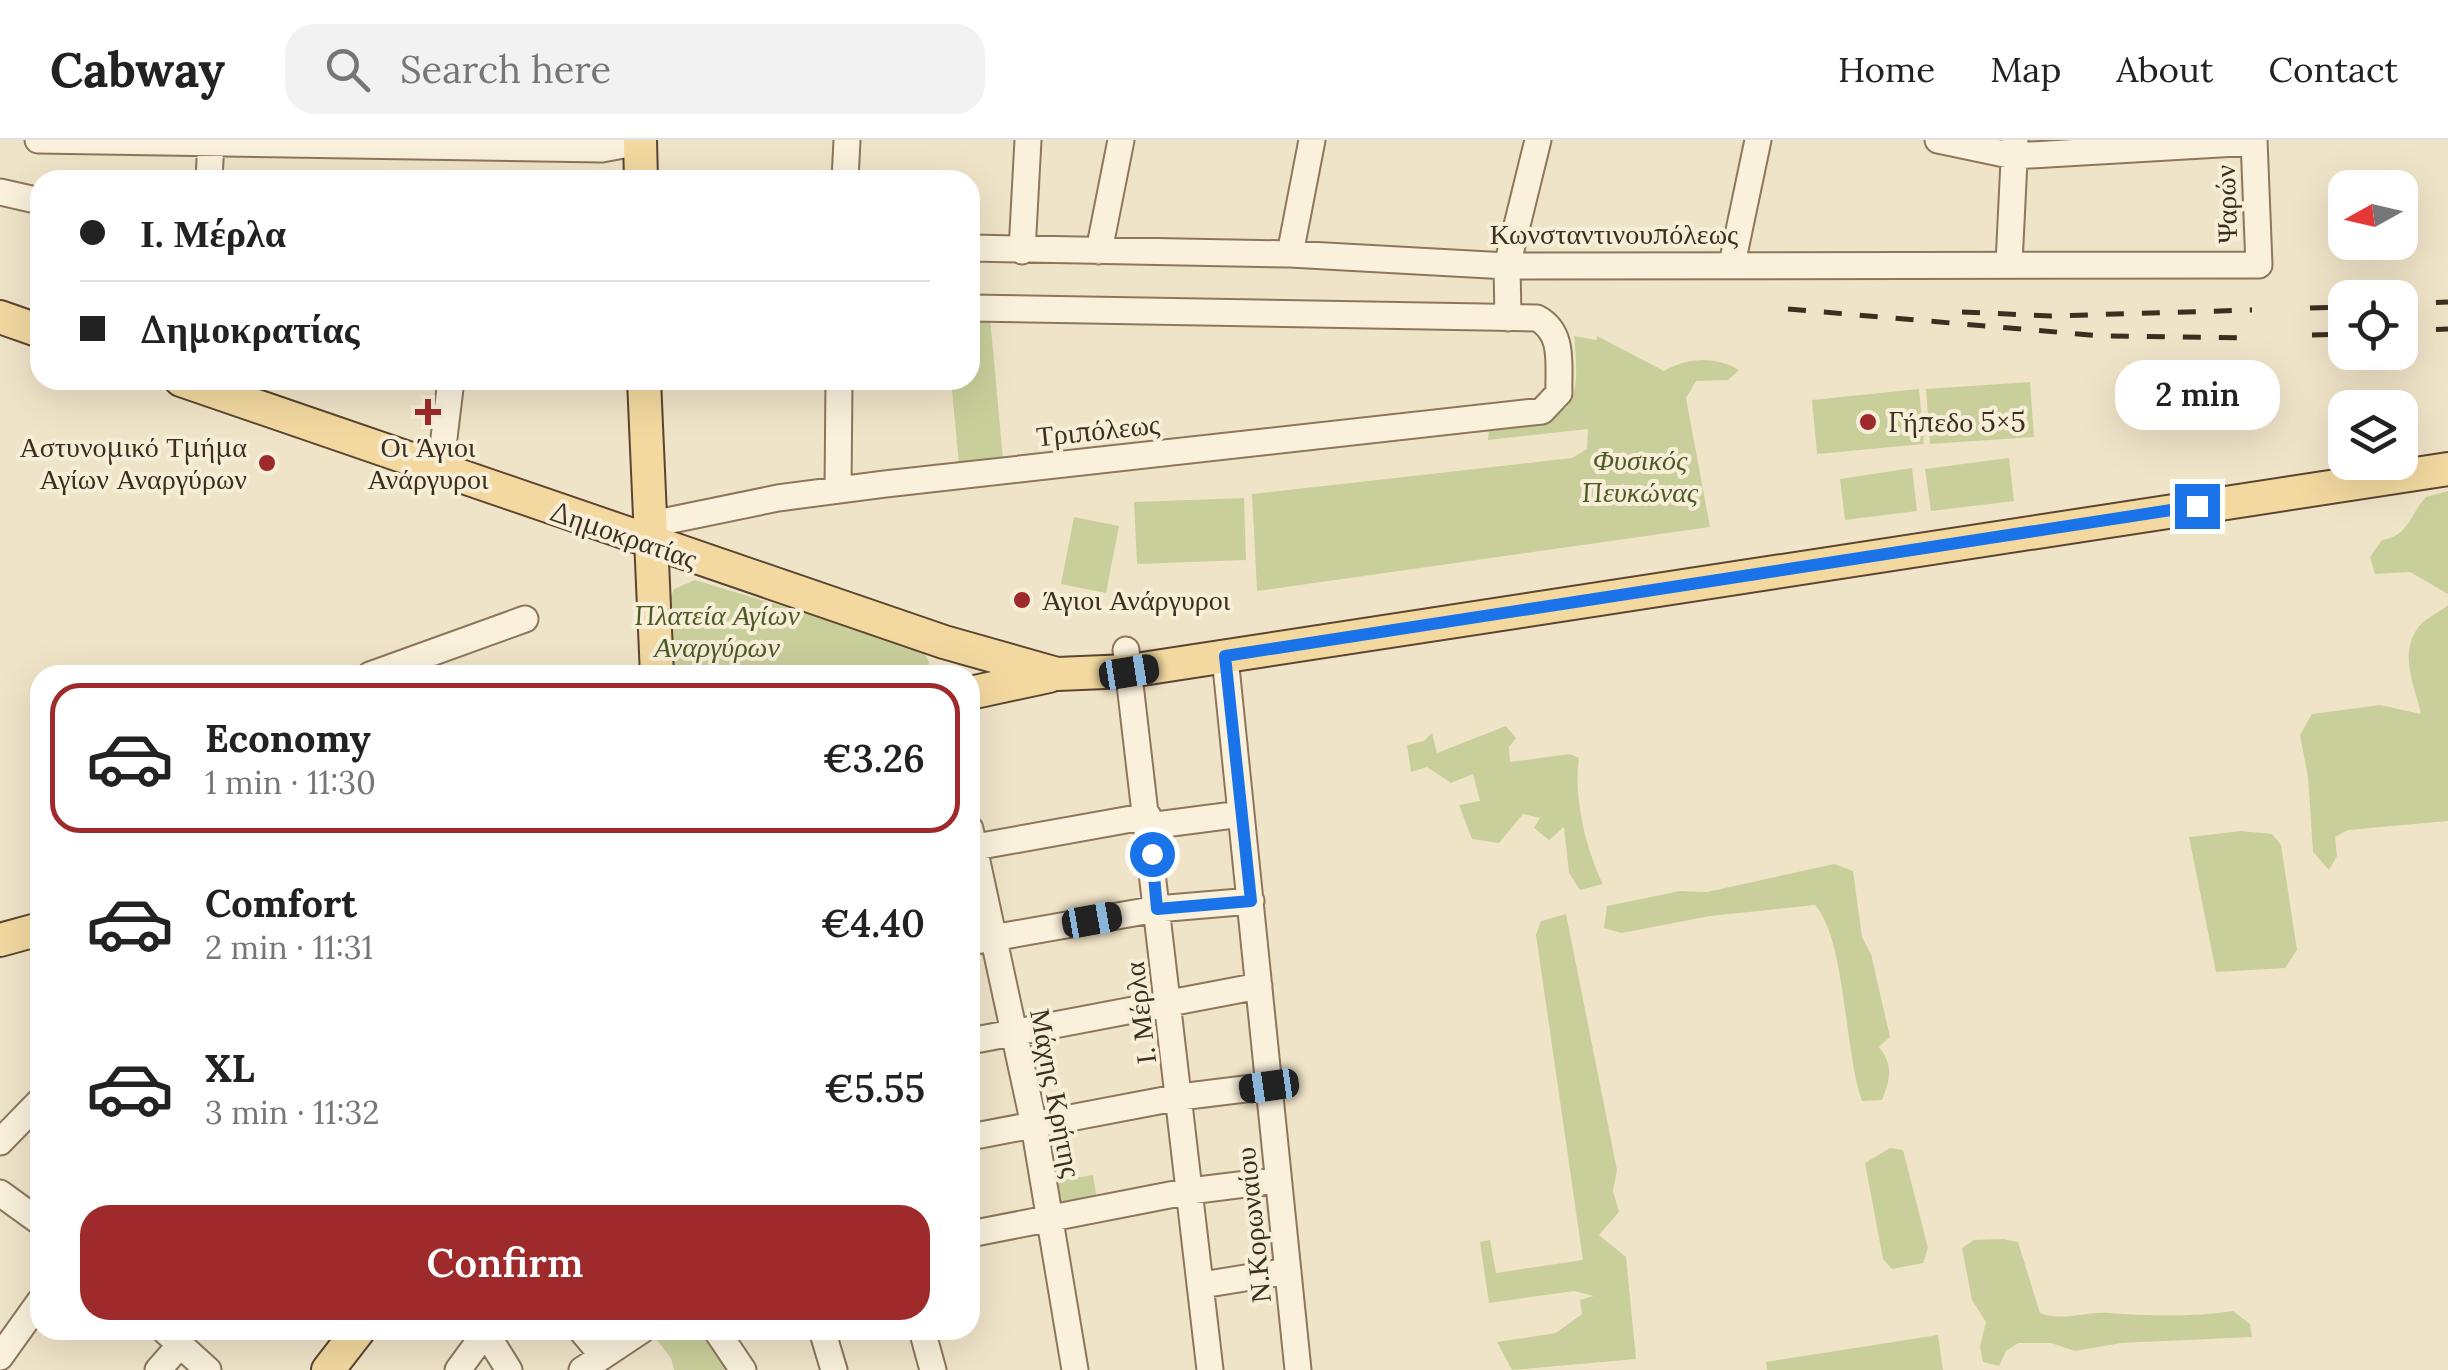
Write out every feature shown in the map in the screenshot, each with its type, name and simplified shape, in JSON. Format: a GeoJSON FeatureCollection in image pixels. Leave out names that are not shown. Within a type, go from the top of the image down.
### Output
{"type":"FeatureCollection","features":[{"type":"Feature","properties":{"kind":"main road"},"geometry":{"type":"LineString","coordinates":[[640,141],[641,170]]}},
{"type":"Feature","properties":{"kind":"main road"},"geometry":{"type":"LineString","coordinates":[[0,317],[30,328]]}},
{"type":"Feature","properties":{"kind":"main road"},"geometry":{"type":"LineString","coordinates":[[645,390],[658,665]]}},
{"type":"Feature","properties":{"kind":"main road","name":"Δημοκρατίας"},"geometry":{"type":"LineString","coordinates":[[248,392],[440,471],[652,535],[934,638],[1064,673],[2328,465]]}},
{"type":"Feature","properties":{"kind":"main road"},"geometry":{"type":"LineString","coordinates":[[2418,451],[2448,447]]}},
{"type":"Feature","properties":{"kind":"main road","name":"Δημοκρατίας"},"geometry":{"type":"LineString","coordinates":[[1128,661],[1225,656],[2448,468]]}},
{"type":"Feature","properties":{"kind":"main road"},"geometry":{"type":"LineString","coordinates":[[934,638],[943,665]]}},
{"type":"Feature","properties":{"kind":"main road"},"geometry":{"type":"LineString","coordinates":[[980,691],[1064,673]]}},
{"type":"Feature","properties":{"kind":"main road"},"geometry":{"type":"LineString","coordinates":[[0,940],[30,932]]}},
{"type":"Feature","properties":{"kind":"main road"},"geometry":{"type":"LineString","coordinates":[[328,1370],[351,1340]]}},
{"type":"Feature","properties":{"kind":"street"},"geometry":{"type":"LineString","coordinates":[[38,140],[602,149],[640,141]]}},
{"type":"Feature","properties":{"kind":"street"},"geometry":{"type":"LineString","coordinates":[[210,170],[211,140]]}},
{"type":"Feature","properties":{"kind":"street"},"geometry":{"type":"LineString","coordinates":[[846,170],[847,140]]}},
{"type":"Feature","properties":{"kind":"street"},"geometry":{"type":"LineString","coordinates":[[1022,251],[1028,140]]}},
{"type":"Feature","properties":{"kind":"street"},"geometry":{"type":"LineString","coordinates":[[1099,251],[1120,140]]}},
{"type":"Feature","properties":{"kind":"street"},"geometry":{"type":"LineString","coordinates":[[1290,254],[1312,140]]}},
{"type":"Feature","properties":{"kind":"street"},"geometry":{"type":"LineString","coordinates":[[980,308],[1508,318],[1507,266],[1538,140]]}},
{"type":"Feature","properties":{"kind":"street"},"geometry":{"type":"LineString","coordinates":[[1732,264],[1758,140]]}},
{"type":"Feature","properties":{"kind":"street"},"geometry":{"type":"LineString","coordinates":[[1938,140],[2015,148],[2254,141]]}},
{"type":"Feature","properties":{"kind":"street","name":"Ψαρών"},"geometry":{"type":"LineString","coordinates":[[2254,141],[2259,265]]}},
{"type":"Feature","properties":{"kind":"street"},"geometry":{"type":"LineString","coordinates":[[2009,264],[2015,148]]}},
{"type":"Feature","properties":{"kind":"street"},"geometry":{"type":"LineString","coordinates":[[0,192],[30,199]]}},
{"type":"Feature","properties":{"kind":"street","name":"Κωνσταντινουπόλεως"},"geometry":{"type":"LineString","coordinates":[[980,249],[1290,254],[1507,266],[2259,265]]}},
{"type":"Feature","properties":{"kind":"street","name":"Τριπόλεως"},"geometry":{"type":"LineString","coordinates":[[652,535],[838,490],[1542,412],[1552,406],[1559,393],[1558,342],[1550,326],[1537,318],[1508,318]]}},
{"type":"Feature","properties":{"kind":"street"},"geometry":{"type":"LineString","coordinates":[[440,471],[450,390]]}},
{"type":"Feature","properties":{"kind":"street"},"geometry":{"type":"LineString","coordinates":[[838,490],[839,390]]}},
{"type":"Feature","properties":{"kind":"street"},"geometry":{"type":"LineString","coordinates":[[398,665],[525,619]]}},
{"type":"Feature","properties":{"kind":"street","name":"Ν.Κορωναίου"},"geometry":{"type":"LineString","coordinates":[[1225,656],[1288,1270],[1293,1369]]}},
{"type":"Feature","properties":{"kind":"street","name":"Ι. Μέρλα"},"geometry":{"type":"LineString","coordinates":[[1128,661],[1210,1370]]}},
{"type":"Feature","properties":{"kind":"street"},"geometry":{"type":"LineString","coordinates":[[980,840],[1240,814]]}},
{"type":"Feature","properties":{"kind":"street"},"geometry":{"type":"LineString","coordinates":[[982,940],[1157,909],[1251,901]]}},
{"type":"Feature","properties":{"kind":"street","name":"Μάχης Κρήτης"},"geometry":{"type":"LineString","coordinates":[[982,940],[1015,1032],[1074,1370]]}},
{"type":"Feature","properties":{"kind":"street"},"geometry":{"type":"LineString","coordinates":[[980,1039],[1168,1000],[1260,986]]}},
{"type":"Feature","properties":{"kind":"street"},"geometry":{"type":"LineString","coordinates":[[980,1135],[1180,1098],[1269,1086]]}},
{"type":"Feature","properties":{"kind":"street"},"geometry":{"type":"LineString","coordinates":[[0,1142],[30,1112]]}},
{"type":"Feature","properties":{"kind":"street"},"geometry":{"type":"LineString","coordinates":[[980,1232],[1190,1191],[1278,1180]]}},
{"type":"Feature","properties":{"kind":"street"},"geometry":{"type":"LineString","coordinates":[[0,1193],[30,1215]]}},
{"type":"Feature","properties":{"kind":"street"},"geometry":{"type":"LineString","coordinates":[[1202,1286],[1288,1270]]}},
{"type":"Feature","properties":{"kind":"street"},"geometry":{"type":"LineString","coordinates":[[0,1357],[30,1315]]}},
{"type":"Feature","properties":{"kind":"street"},"geometry":{"type":"LineString","coordinates":[[158,1370],[171,1340]]}},
{"type":"Feature","properties":{"kind":"street"},"geometry":{"type":"LineString","coordinates":[[174,1340],[208,1370]]}},
{"type":"Feature","properties":{"kind":"street"},"geometry":{"type":"LineString","coordinates":[[458,1370],[479,1340]]}},
{"type":"Feature","properties":{"kind":"street"},"geometry":{"type":"LineString","coordinates":[[489,1340],[508,1370]]}},
{"type":"Feature","properties":{"kind":"street"},"geometry":{"type":"LineString","coordinates":[[592,1362],[626,1340]]}},
{"type":"Feature","properties":{"kind":"street"},"geometry":{"type":"LineString","coordinates":[[723,1340],[743,1370]]}},
{"type":"Feature","properties":{"kind":"street"},"geometry":{"type":"LineString","coordinates":[[825,1340],[834,1370]]}},
{"type":"Feature","properties":{"kind":"street"},"geometry":{"type":"LineString","coordinates":[[925,1340],[933,1370]]}},
{"type":"Feature","properties":{"kind":"green space"},"geometry":{"type":"Polygon","coordinates":[[[980,318],[990,318],[1003,459],[959,464],[952,390],[980,390],[980,318]]]}},
{"type":"Feature","properties":{"kind":"green space","name":"Φυσικός Πευκώνας"},"geometry":{"type":"Polygon","coordinates":[[[1574,336],[1596,340],[1597,336],[1664,371],[1702,360],[1721,362],[1739,370],[1728,380],[1696,381],[1686,398],[1710,527],[1257,591],[1252,494],[1572,458],[1587,449],[1588,429],[1488,440],[1489,429],[1536,421],[1564,410],[1575,385],[1574,336]]]}},
{"type":"Feature","properties":{"kind":"green space","name":"Γήπεδο 5×5"},"geometry":{"type":"Polygon","coordinates":[[[2030,382],[2034,437],[1930,444],[1926,389],[2030,382]]]}},
{"type":"Feature","properties":{"kind":"green space","name":"Γήπεδο 5×5"},"geometry":{"type":"Polygon","coordinates":[[[1919,389],[1924,444],[1817,454],[1812,400],[1919,389]]]}},
{"type":"Feature","properties":{"kind":"green space"},"geometry":{"type":"Polygon","coordinates":[[[2009,458],[2014,501],[1931,511],[1925,469],[2009,458]]]}},
{"type":"Feature","properties":{"kind":"green space"},"geometry":{"type":"Polygon","coordinates":[[[1912,468],[1917,511],[1845,520],[1840,479],[1912,468]]]}},
{"type":"Feature","properties":{"kind":"green space"},"geometry":{"type":"Polygon","coordinates":[[[2448,491],[2448,594],[2410,572],[2375,574],[2370,557],[2382,540],[2404,529],[2426,497],[2448,491]]]}},
{"type":"Feature","properties":{"kind":"green space"},"geometry":{"type":"Polygon","coordinates":[[[1244,498],[1246,560],[1137,564],[1134,502],[1244,498]]]}},
{"type":"Feature","properties":{"kind":"green space"},"geometry":{"type":"Polygon","coordinates":[[[1074,517],[1119,526],[1106,593],[1061,584],[1074,517]]]}},
{"type":"Feature","properties":{"kind":"green space","name":"Πλατεία Αγίων Αναργύρων"},"geometry":{"type":"Polygon","coordinates":[[[695,580],[922,648],[928,665],[672,665],[669,601],[674,589],[695,580]]]}},
{"type":"Feature","properties":{"kind":"green space"},"geometry":{"type":"Polygon","coordinates":[[[2448,605],[2448,821],[2348,830],[2335,837],[2337,856],[2329,870],[2313,852],[2308,777],[2300,735],[2312,714],[2380,705],[2421,714],[2410,672],[2409,650],[2423,622],[2448,605]]]}},
{"type":"Feature","properties":{"kind":"green space"},"geometry":{"type":"Polygon","coordinates":[[[1506,726],[1516,738],[1509,747],[1510,762],[1570,754],[1579,758],[1582,822],[1603,884],[1580,890],[1569,873],[1564,827],[1549,840],[1534,828],[1540,818],[1523,814],[1499,843],[1472,839],[1459,805],[1480,801],[1473,774],[1451,783],[1427,767],[1411,772],[1407,745],[1424,741],[1432,733],[1437,753],[1506,726]]]}},
{"type":"Feature","properties":{"kind":"green space"},"geometry":{"type":"Polygon","coordinates":[[[2241,831],[2272,834],[2281,845],[2297,950],[2285,968],[2216,972],[2189,837],[2241,831]]]}},
{"type":"Feature","properties":{"kind":"green space"},"geometry":{"type":"Polygon","coordinates":[[[1834,864],[1853,871],[1862,937],[1871,954],[1890,1037],[1879,1047],[1889,1073],[1882,1100],[1862,1101],[1833,943],[1815,905],[1710,916],[1622,933],[1604,928],[1607,906],[1680,891],[1707,892],[1834,864]]]}},
{"type":"Feature","properties":{"kind":"green space"},"geometry":{"type":"Polygon","coordinates":[[[1566,914],[1617,1170],[1613,1191],[1619,1212],[1599,1235],[1626,1257],[1636,1359],[1512,1370],[1497,1342],[1556,1333],[1582,1314],[1580,1300],[1594,1296],[1574,1291],[1489,1303],[1480,1242],[1490,1240],[1496,1273],[1583,1260],[1536,935],[1541,921],[1566,914]]]}},
{"type":"Feature","properties":{"kind":"green space"},"geometry":{"type":"Polygon","coordinates":[[[1890,1148],[1903,1150],[1928,1248],[1923,1263],[1892,1269],[1883,1259],[1865,1163],[1890,1148]]]}},
{"type":"Feature","properties":{"kind":"green space"},"geometry":{"type":"Polygon","coordinates":[[[1093,1175],[1097,1200],[1060,1206],[1056,1181],[1093,1175]]]}},
{"type":"Feature","properties":{"kind":"green space"},"geometry":{"type":"Polygon","coordinates":[[[1974,1240],[2018,1242],[2040,1313],[2058,1317],[2233,1311],[2250,1324],[2252,1337],[2121,1343],[2075,1351],[2051,1343],[2018,1343],[2006,1351],[1999,1366],[1983,1362],[1980,1347],[1986,1322],[1972,1300],[1962,1248],[1974,1240]]]}},
{"type":"Feature","properties":{"kind":"green space"},"geometry":{"type":"Polygon","coordinates":[[[1938,1335],[1943,1370],[1767,1370],[1766,1362],[1938,1335]]]}},
{"type":"Feature","properties":{"kind":"green space"},"geometry":{"type":"Polygon","coordinates":[[[657,1340],[712,1340],[732,1370],[674,1370],[671,1358],[657,1340]]]}},
{"type":"Feature","properties":{"kind":"railway"},"geometry":{"type":"LineString","coordinates":[[2418,303],[2448,302]]}},
{"type":"Feature","properties":{"kind":"railway"},"geometry":{"type":"LineString","coordinates":[[2310,308],[2328,307]]}},
{"type":"Feature","properties":{"kind":"railway"},"geometry":{"type":"LineString","coordinates":[[1788,309],[2102,336],[2253,338]]}},
{"type":"Feature","properties":{"kind":"railway"},"geometry":{"type":"LineString","coordinates":[[1962,312],[2051,316],[2252,310]]}},
{"type":"Feature","properties":{"kind":"railway"},"geometry":{"type":"LineString","coordinates":[[2418,330],[2448,329]]}},
{"type":"Feature","properties":{"kind":"railway"},"geometry":{"type":"LineString","coordinates":[[2312,335],[2328,335]]}},
{"type":"Feature","properties":{"kind":"place","name":"Οι Άγιοι Ανάργυροι"},"geometry":{"type":"Point","coordinates":[428,412]}},
{"type":"Feature","properties":{"kind":"place","name":"Γήπεδο 5×5"},"geometry":{"type":"Point","coordinates":[1868,422]}},
{"type":"Feature","properties":{"kind":"place","name":"Αστυνομικό Τμήμα Αγίων Αναργύρων"},"geometry":{"type":"Point","coordinates":[267,463]}},
{"type":"Feature","properties":{"kind":"place","name":"Άγιοι Ανάργυροι"},"geometry":{"type":"Point","coordinates":[1022,600]}},
{"type":"Feature","properties":{"kind":"route"},"geometry":{"type":"LineString","coordinates":[[1152,854],[1157,909],[1251,901],[1225,656],[2197,506]]}}]}
